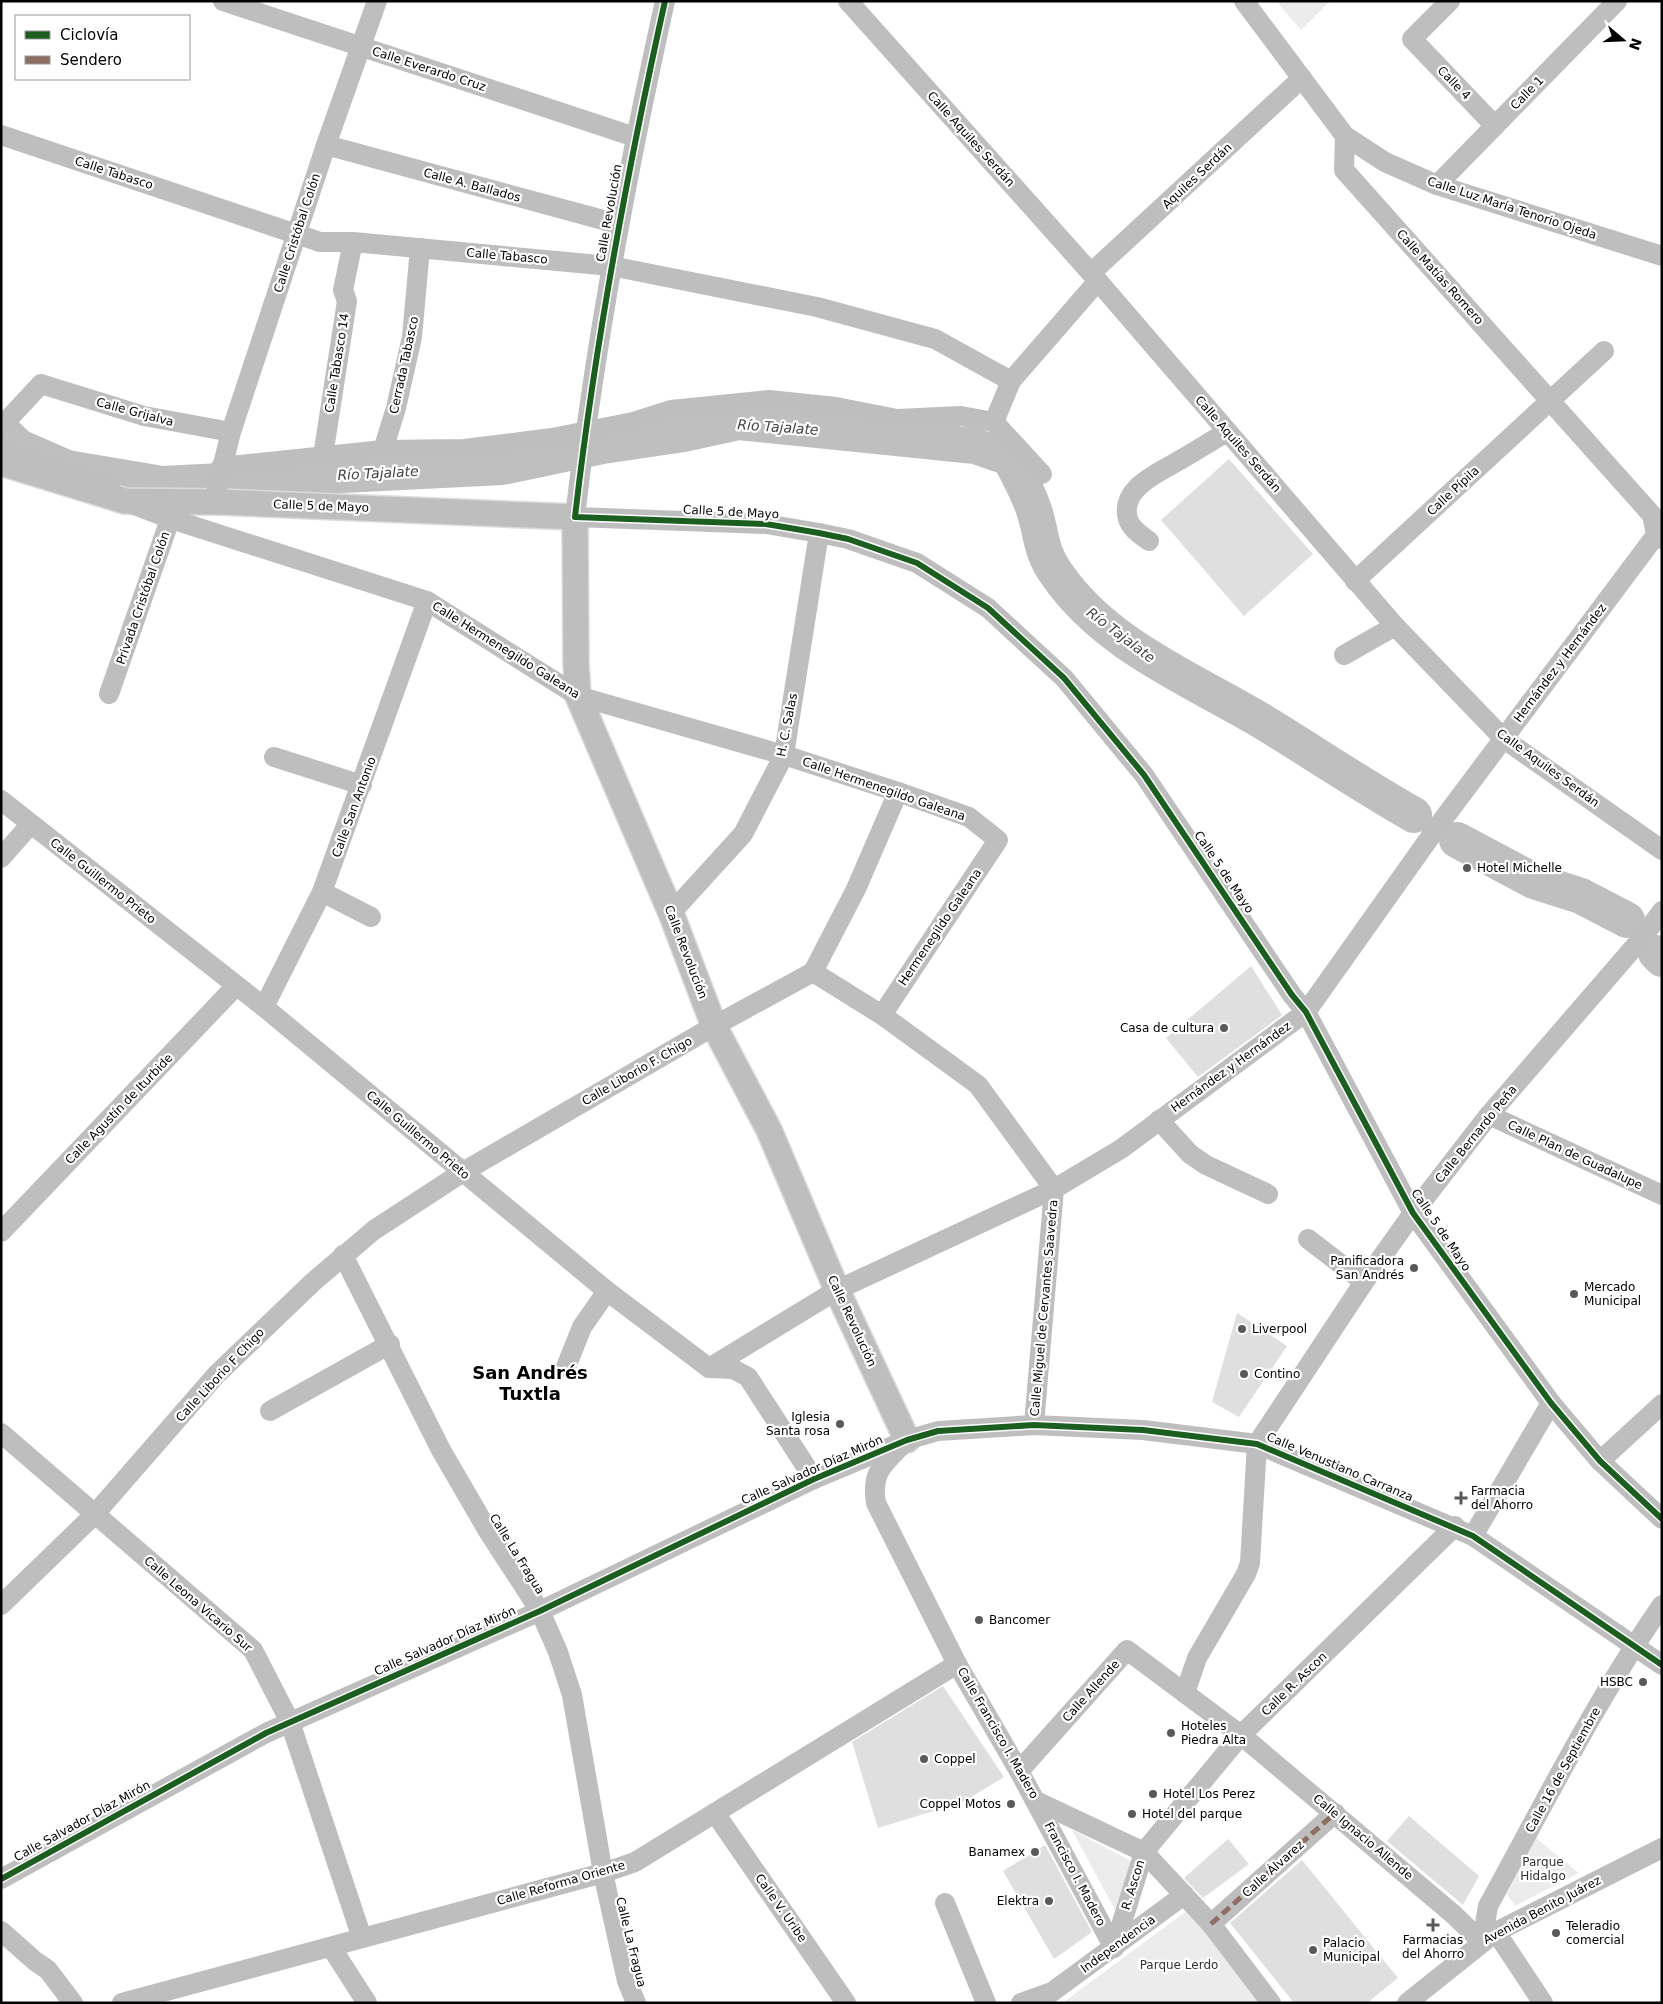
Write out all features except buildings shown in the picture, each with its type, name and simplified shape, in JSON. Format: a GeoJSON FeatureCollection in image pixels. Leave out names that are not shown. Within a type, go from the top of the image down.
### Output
{"type":"FeatureCollection","features":[{"type":"Feature","properties":{"kind":"main road","name":"Calle 5 de Mayo"},"geometry":{"type":"LineString","coordinates":[[1,463],[173,510],[220,482],[575,517]]}},
{"type":"Feature","properties":{"kind":"main road","name":"Calle Revolución"},"geometry":{"type":"LineString","coordinates":[[575,517],[578,696],[671,913],[714,1026],[769,1130],[837,1290],[907,1440]]}},
{"type":"Feature","properties":{"kind":"street","name":"Calle Everardo Cruz"},"geometry":{"type":"LineString","coordinates":[[223,1],[634,137]]}},
{"type":"Feature","properties":{"kind":"street","name":"Calle Cristóbal Colón"},"geometry":{"type":"LineString","coordinates":[[220,482],[231,432],[326,146],[377,1]]}},
{"type":"Feature","properties":{"kind":"street","name":"Calle Revolución"},"geometry":{"type":"LineString","coordinates":[[575,517],[618,224],[634,137],[666,1]]}},
{"type":"Feature","properties":{"kind":"street","name":"Calle Aquiles Serdán"},"geometry":{"type":"LineString","coordinates":[[848,1],[1094,277],[1395,626],[1504,739],[1662,850]]}},
{"type":"Feature","properties":{"kind":"street"},"geometry":{"type":"LineString","coordinates":[[1244,1],[1345,136]]}},
{"type":"Feature","properties":{"kind":"street","name":"Calle 4"},"geometry":{"type":"LineString","coordinates":[[1450,1],[1412,40],[1495,126]]}},
{"type":"Feature","properties":{"kind":"street","name":"Calle 1"},"geometry":{"type":"LineString","coordinates":[[1437,186],[1617,1]]}},
{"type":"Feature","properties":{"kind":"street","name":"Aquiles Serdán"},"geometry":{"type":"LineString","coordinates":[[994,422],[1012,382],[1094,277],[1302,78]]}},
{"type":"Feature","properties":{"kind":"street","name":"Calle Tabasco"},"geometry":{"type":"LineString","coordinates":[[1,135],[320,242],[353,242],[611,266],[817,307],[935,339],[1012,382]]}},
{"type":"Feature","properties":{"kind":"street","name":"Calle Luz María Tenorio Ojeda"},"geometry":{"type":"LineString","coordinates":[[1345,136],[1385,162],[1437,186],[1660,249]]}},
{"type":"Feature","properties":{"kind":"street","name":"Calle Matías Romero"},"geometry":{"type":"LineString","coordinates":[[1345,136],[1344,170],[1652,515],[1660,534]]}},
{"type":"Feature","properties":{"kind":"street","name":"Calle A. Ballados"},"geometry":{"type":"LineString","coordinates":[[326,146],[618,224]]}},
{"type":"Feature","properties":{"kind":"street","name":"Calle Tabasco 14"},"geometry":{"type":"LineString","coordinates":[[323,456],[347,301],[343,290],[353,242]]}},
{"type":"Feature","properties":{"kind":"street","name":"Cerrada Tabasco"},"geometry":{"type":"LineString","coordinates":[[383,450],[396,408],[412,336],[420,248]]}},
{"type":"Feature","properties":{"kind":"street","name":"Calle Pípila"},"geometry":{"type":"LineString","coordinates":[[1355,581],[1604,351]]}},
{"type":"Feature","properties":{"kind":"street","name":"Calle Grijalva"},"geometry":{"type":"LineString","coordinates":[[5,422],[40,384],[144,416],[231,432]]}},
{"type":"Feature","properties":{"kind":"street","name":"Calle 5 de Mayo"},"geometry":{"type":"LineString","coordinates":[[220,482],[323,456],[383,450],[464,449],[586,434],[671,410],[769,400],[836,407],[897,419],[961,416],[994,422]]}},
{"type":"Feature","properties":{"kind":"street"},"geometry":{"type":"LineString","coordinates":[[994,422],[1042,474]]}},
{"type":"Feature","properties":{"kind":"street"},"geometry":{"type":"LineString","coordinates":[[1149,541],[1132,528],[1128,518],[1128,502],[1136,490],[1147,478],[1227,432]]}},
{"type":"Feature","properties":{"kind":"street"},"geometry":{"type":"LineString","coordinates":[[1,447],[124,489],[137,501]]}},
{"type":"Feature","properties":{"kind":"street","name":"Calle Hermenegildo Galeana"},"geometry":{"type":"LineString","coordinates":[[173,510],[427,601],[578,696],[784,755],[898,792],[968,817],[998,840]]}},
{"type":"Feature","properties":{"kind":"street","name":"Privada Cristóbal Colón"},"geometry":{"type":"LineString","coordinates":[[109,694],[173,510]]}},
{"type":"Feature","properties":{"kind":"street","name":"Calle 5 de Mayo"},"geometry":{"type":"LineString","coordinates":[[575,517],[766,524],[819,532],[848,539],[917,563],[988,608],[1064,678],[1144,775],[1292,995],[1306,1012],[1413,1213],[1551,1403],[1600,1461],[1662,1519]]}},
{"type":"Feature","properties":{"kind":"street","name":"H. C. Salas"},"geometry":{"type":"LineString","coordinates":[[671,913],[743,834],[784,755],[819,532]]}},
{"type":"Feature","properties":{"kind":"street","name":"Hernández y Hernández"},"geometry":{"type":"LineString","coordinates":[[709,1368],[837,1290],[1054,1189],[1121,1149],[1306,1012],[1504,739],[1660,534]]}},
{"type":"Feature","properties":{"kind":"street","name":"Calle San Antonio"},"geometry":{"type":"LineString","coordinates":[[264,1007],[322,892],[427,601]]}},
{"type":"Feature","properties":{"kind":"street"},"geometry":{"type":"LineString","coordinates":[[1344,655],[1395,626]]}},
{"type":"Feature","properties":{"kind":"street"},"geometry":{"type":"LineString","coordinates":[[274,757],[362,785]]}},
{"type":"Feature","properties":{"kind":"street"},"geometry":{"type":"LineString","coordinates":[[813,972],[856,889],[898,792]]}},
{"type":"Feature","properties":{"kind":"street","name":"Calle Guillermo Prieto"},"geometry":{"type":"LineString","coordinates":[[1,800],[30,825],[264,1007],[607,1291],[709,1368]]}},
{"type":"Feature","properties":{"kind":"street"},"geometry":{"type":"LineString","coordinates":[[1,858],[30,825]]}},
{"type":"Feature","properties":{"kind":"street","name":"Hermenegildo Galeana"},"geometry":{"type":"LineString","coordinates":[[882,1015],[998,840]]}},
{"type":"Feature","properties":{"kind":"street"},"geometry":{"type":"LineString","coordinates":[[322,892],[371,918]]}},
{"type":"Feature","properties":{"kind":"street","name":"Calle Bernardo Peña"},"geometry":{"type":"LineString","coordinates":[[1257,1444],[1364,1282],[1413,1213],[1488,1115],[1642,938],[1662,911]]}},
{"type":"Feature","properties":{"kind":"street","name":"Calle Miguel de Cervantes Saavedra"},"geometry":{"type":"LineString","coordinates":[[813,972],[882,1015],[978,1085],[1054,1189],[1034,1425]]}},
{"type":"Feature","properties":{"kind":"street","name":"Calle Liborio F. Chigo"},"geometry":{"type":"LineString","coordinates":[[463,1172],[714,1026],[813,972]]}},
{"type":"Feature","properties":{"kind":"street","name":"Calle Agustín de Iturbide"},"geometry":{"type":"LineString","coordinates":[[1,1232],[236,986]]}},
{"type":"Feature","properties":{"kind":"street","name":"Calle Plan de Guadalupe"},"geometry":{"type":"LineString","coordinates":[[1488,1115],[1662,1195]]}},
{"type":"Feature","properties":{"kind":"street"},"geometry":{"type":"LineString","coordinates":[[1159,1120],[1190,1154],[1206,1165],[1268,1194]]}},
{"type":"Feature","properties":{"kind":"street","name":"Calle Liborio F Chigo"},"geometry":{"type":"LineString","coordinates":[[1,1605],[94,1515],[216,1375],[343,1256],[374,1230],[463,1172]]}},
{"type":"Feature","properties":{"kind":"street"},"geometry":{"type":"LineString","coordinates":[[1308,1239],[1364,1282]]}},
{"type":"Feature","properties":{"kind":"street","name":"Calle La Fragua"},"geometry":{"type":"LineString","coordinates":[[343,1256],[390,1344],[441,1450],[488,1531],[540,1611],[558,1652],[572,1695],[603,1873],[627,1981],[636,2003]]}},
{"type":"Feature","properties":{"kind":"street"},"geometry":{"type":"LineString","coordinates":[[566,1367],[582,1327],[607,1291]]}},
{"type":"Feature","properties":{"kind":"street"},"geometry":{"type":"LineString","coordinates":[[270,1412],[390,1344]]}},
{"type":"Feature","properties":{"kind":"street"},"geometry":{"type":"LineString","coordinates":[[709,1368],[733,1370],[748,1377],[814,1478]]}},
{"type":"Feature","properties":{"kind":"street"},"geometry":{"type":"LineString","coordinates":[[1474,1536],[1551,1403]]}},
{"type":"Feature","properties":{"kind":"street"},"geometry":{"type":"LineString","coordinates":[[1600,1461],[1662,1404]]}},
{"type":"Feature","properties":{"kind":"street","name":"Calle Venustiano Carranza"},"geometry":{"type":"LineString","coordinates":[[907,1440],[938,1431],[1034,1425],[1143,1430],[1257,1444],[1455,1526],[1474,1536],[1633,1647],[1662,1665]]}},
{"type":"Feature","properties":{"kind":"street","name":"Calle Leona Vicario Sur"},"geometry":{"type":"LineString","coordinates":[[1,1433],[253,1650],[290,1722],[362,1938]]}},
{"type":"Feature","properties":{"kind":"street","name":"Calle Salvador Díaz Mirón"},"geometry":{"type":"LineString","coordinates":[[1,1879],[132,1806],[290,1722],[540,1611],[814,1478],[907,1440]]}},
{"type":"Feature","properties":{"kind":"street","name":"Calle Francisco I. Madero"},"geometry":{"type":"LineString","coordinates":[[907,1440],[882,1467],[873,1485],[876,1503],[958,1664],[1036,1800],[1144,1852],[1211,1924],[1271,2003]]}},
{"type":"Feature","properties":{"kind":"street"},"geometry":{"type":"LineString","coordinates":[[1184,1693],[1197,1658],[1246,1574],[1250,1563],[1257,1444]]}},
{"type":"Feature","properties":{"kind":"street"},"geometry":{"type":"LineString","coordinates":[[855,1461],[876,1503]]}},
{"type":"Feature","properties":{"kind":"street","name":"Calle R. Ascon"},"geometry":{"type":"LineString","coordinates":[[1144,1852],[1241,1735],[1455,1526]]}},
{"type":"Feature","properties":{"kind":"street","name":"Calle 16 de Septiembre"},"geometry":{"type":"LineString","coordinates":[[1489,1937],[1488,1906],[1600,1701],[1633,1647],[1662,1605]]}},
{"type":"Feature","properties":{"kind":"street","name":"Calle Allende"},"geometry":{"type":"LineString","coordinates":[[1019,1771],[1127,1650],[1241,1735]]}},
{"type":"Feature","properties":{"kind":"street","name":"Calle Reforma Oriente"},"geometry":{"type":"LineString","coordinates":[[122,2003],[603,1873],[635,1862],[958,1664]]}},
{"type":"Feature","properties":{"kind":"street","name":"Calle Ignacio Allende"},"geometry":{"type":"LineString","coordinates":[[1241,1735],[1453,1914],[1489,1937],[1543,2003]]}},
{"type":"Feature","properties":{"kind":"street","name":"Francisco I. Madero"},"geometry":{"type":"LineString","coordinates":[[1036,1800],[1114,1948]]}},
{"type":"Feature","properties":{"kind":"street","name":"Calle V. Uribe"},"geometry":{"type":"LineString","coordinates":[[715,1813],[846,2003]]}},
{"type":"Feature","properties":{"kind":"street","name":"Calle Álvarez"},"geometry":{"type":"LineString","coordinates":[[1211,1924],[1335,1813]]}},
{"type":"Feature","properties":{"kind":"street","name":"Avenida Benito Juárez"},"geometry":{"type":"LineString","coordinates":[[1407,2003],[1489,1937],[1662,1848]]}},
{"type":"Feature","properties":{"kind":"street","name":"R. Ascon"},"geometry":{"type":"LineString","coordinates":[[1114,1948],[1144,1852]]}},
{"type":"Feature","properties":{"kind":"street","name":"Independencia"},"geometry":{"type":"LineString","coordinates":[[1021,2003],[1054,1998],[1114,1948],[1184,1895]]}},
{"type":"Feature","properties":{"kind":"street"},"geometry":{"type":"LineString","coordinates":[[945,1903],[986,2003]]}},
{"type":"Feature","properties":{"kind":"street"},"geometry":{"type":"LineString","coordinates":[[1,1932],[35,1962],[48,1970],[73,2003]]}},
{"type":"Feature","properties":{"kind":"street"},"geometry":{"type":"LineString","coordinates":[[331,1947],[367,2003]]}},
{"type":"Feature","properties":{"kind":"green space"},"geometry":{"type":"Polygon","coordinates":[[[1276,1],[1330,1],[1301,30],[1276,1]]]}},
{"type":"Feature","properties":{"kind":"green space"},"geometry":{"type":"Polygon","coordinates":[[[1072,1830],[1133,1862],[1115,1910],[1072,1830]]]}},
{"type":"Feature","properties":{"kind":"green space","name":"Parque Hidalgo"},"geometry":{"type":"Polygon","coordinates":[[[1536,1838],[1579,1873],[1515,1906],[1507,1894],[1536,1838]]]}},
{"type":"Feature","properties":{"kind":"green space","name":"Parque Lerdo"},"geometry":{"type":"Polygon","coordinates":[[[1188,1910],[1258,2003],[1067,2003],[1065,2001],[1188,1910]]]}},
{"type":"Feature","properties":{"kind":"waterway","name":"Río Tajalate"},"geometry":{"type":"LineString","coordinates":[[1,430],[19,447],[67,468],[162,484],[502,467],[603,446],[684,434],[739,422],[975,446],[1010,458],[1032,503],[1044,550],[1051,565],[1076,598],[1098,620],[1123,640],[1149,657],[1260,720],[1414,815]]}},
{"type":"Feature","properties":{"kind":"waterway","name":"Río Tajalate"},"geometry":{"type":"LineString","coordinates":[[1457,840],[1534,881],[1581,896],[1627,920]]}},
{"type":"Feature","properties":{"kind":"waterway","name":"Río Tajalate"},"geometry":{"type":"LineString","coordinates":[[1656,953],[1662,959]]}},
{"type":"Feature","properties":{"kind":"marked path"},"geometry":{"type":"LineString","coordinates":[[1211,1924],[1335,1813]]}},
{"type":"Feature","properties":{"kind":"cycle path"},"geometry":{"type":"LineString","coordinates":[[665,1],[613,258],[592,387],[575,517],[766,524],[848,539],[917,563],[988,608],[1064,678],[1144,775],[1292,995],[1306,1012],[1413,1213],[1551,1403],[1600,1461],[1662,1519]]}},
{"type":"Feature","properties":{"kind":"cycle path"},"geometry":{"type":"LineString","coordinates":[[1,1879],[266,1733],[540,1611],[814,1479],[907,1440],[938,1431],[1034,1425],[1143,1430],[1257,1444],[1473,1536],[1662,1665]]}},
{"type":"Feature","properties":{"kind":"place","name":"Hotel Michelle"},"geometry":{"type":"Point","coordinates":[1467,868]}},
{"type":"Feature","properties":{"kind":"place","name":"Casa de cultura"},"geometry":{"type":"Point","coordinates":[1224,1028]}},
{"type":"Feature","properties":{"kind":"place","name":"Panificadora San Andrés"},"geometry":{"type":"Point","coordinates":[1414,1268]}},
{"type":"Feature","properties":{"kind":"place","name":"Mercado Municipal"},"geometry":{"type":"Point","coordinates":[1574,1294]}},
{"type":"Feature","properties":{"kind":"place","name":"Liverpool"},"geometry":{"type":"Point","coordinates":[1242,1329]}},
{"type":"Feature","properties":{"kind":"place","name":"Contino"},"geometry":{"type":"Point","coordinates":[1244,1374]}},
{"type":"Feature","properties":{"kind":"place","name":"Iglesia Santa rosa"},"geometry":{"type":"Point","coordinates":[840,1424]}},
{"type":"Feature","properties":{"kind":"place","name":"Farmacia del Ahorro"},"geometry":{"type":"Point","coordinates":[1461,1498]}},
{"type":"Feature","properties":{"kind":"place","name":"Bancomer"},"geometry":{"type":"Point","coordinates":[979,1620]}},
{"type":"Feature","properties":{"kind":"place","name":"HSBC"},"geometry":{"type":"Point","coordinates":[1643,1682]}},
{"type":"Feature","properties":{"kind":"place","name":"Hoteles Piedra Alta"},"geometry":{"type":"Point","coordinates":[1171,1733]}},
{"type":"Feature","properties":{"kind":"place","name":"Coppel"},"geometry":{"type":"Point","coordinates":[924,1759]}},
{"type":"Feature","properties":{"kind":"place","name":"Hotel Los Perez"},"geometry":{"type":"Point","coordinates":[1153,1794]}},
{"type":"Feature","properties":{"kind":"place","name":"Coppel Motos"},"geometry":{"type":"Point","coordinates":[1011,1804]}},
{"type":"Feature","properties":{"kind":"place","name":"Hotel del parque"},"geometry":{"type":"Point","coordinates":[1132,1814]}},
{"type":"Feature","properties":{"kind":"place","name":"Banamex"},"geometry":{"type":"Point","coordinates":[1035,1852]}},
{"type":"Feature","properties":{"kind":"place","name":"Elektra"},"geometry":{"type":"Point","coordinates":[1049,1901]}},
{"type":"Feature","properties":{"kind":"place","name":"Farmacias del Ahorro"},"geometry":{"type":"Point","coordinates":[1433,1925]}},
{"type":"Feature","properties":{"kind":"place","name":"Teleradio comercial"},"geometry":{"type":"Point","coordinates":[1556,1933]}},
{"type":"Feature","properties":{"kind":"place","name":"Palacio Municipal"},"geometry":{"type":"Point","coordinates":[1313,1950]}},
{"type":"Feature","properties":{"kind":"district","name":"San Andrés Tuxtla"},"geometry":{"type":"Point","coordinates":[530,1384]}}]}
